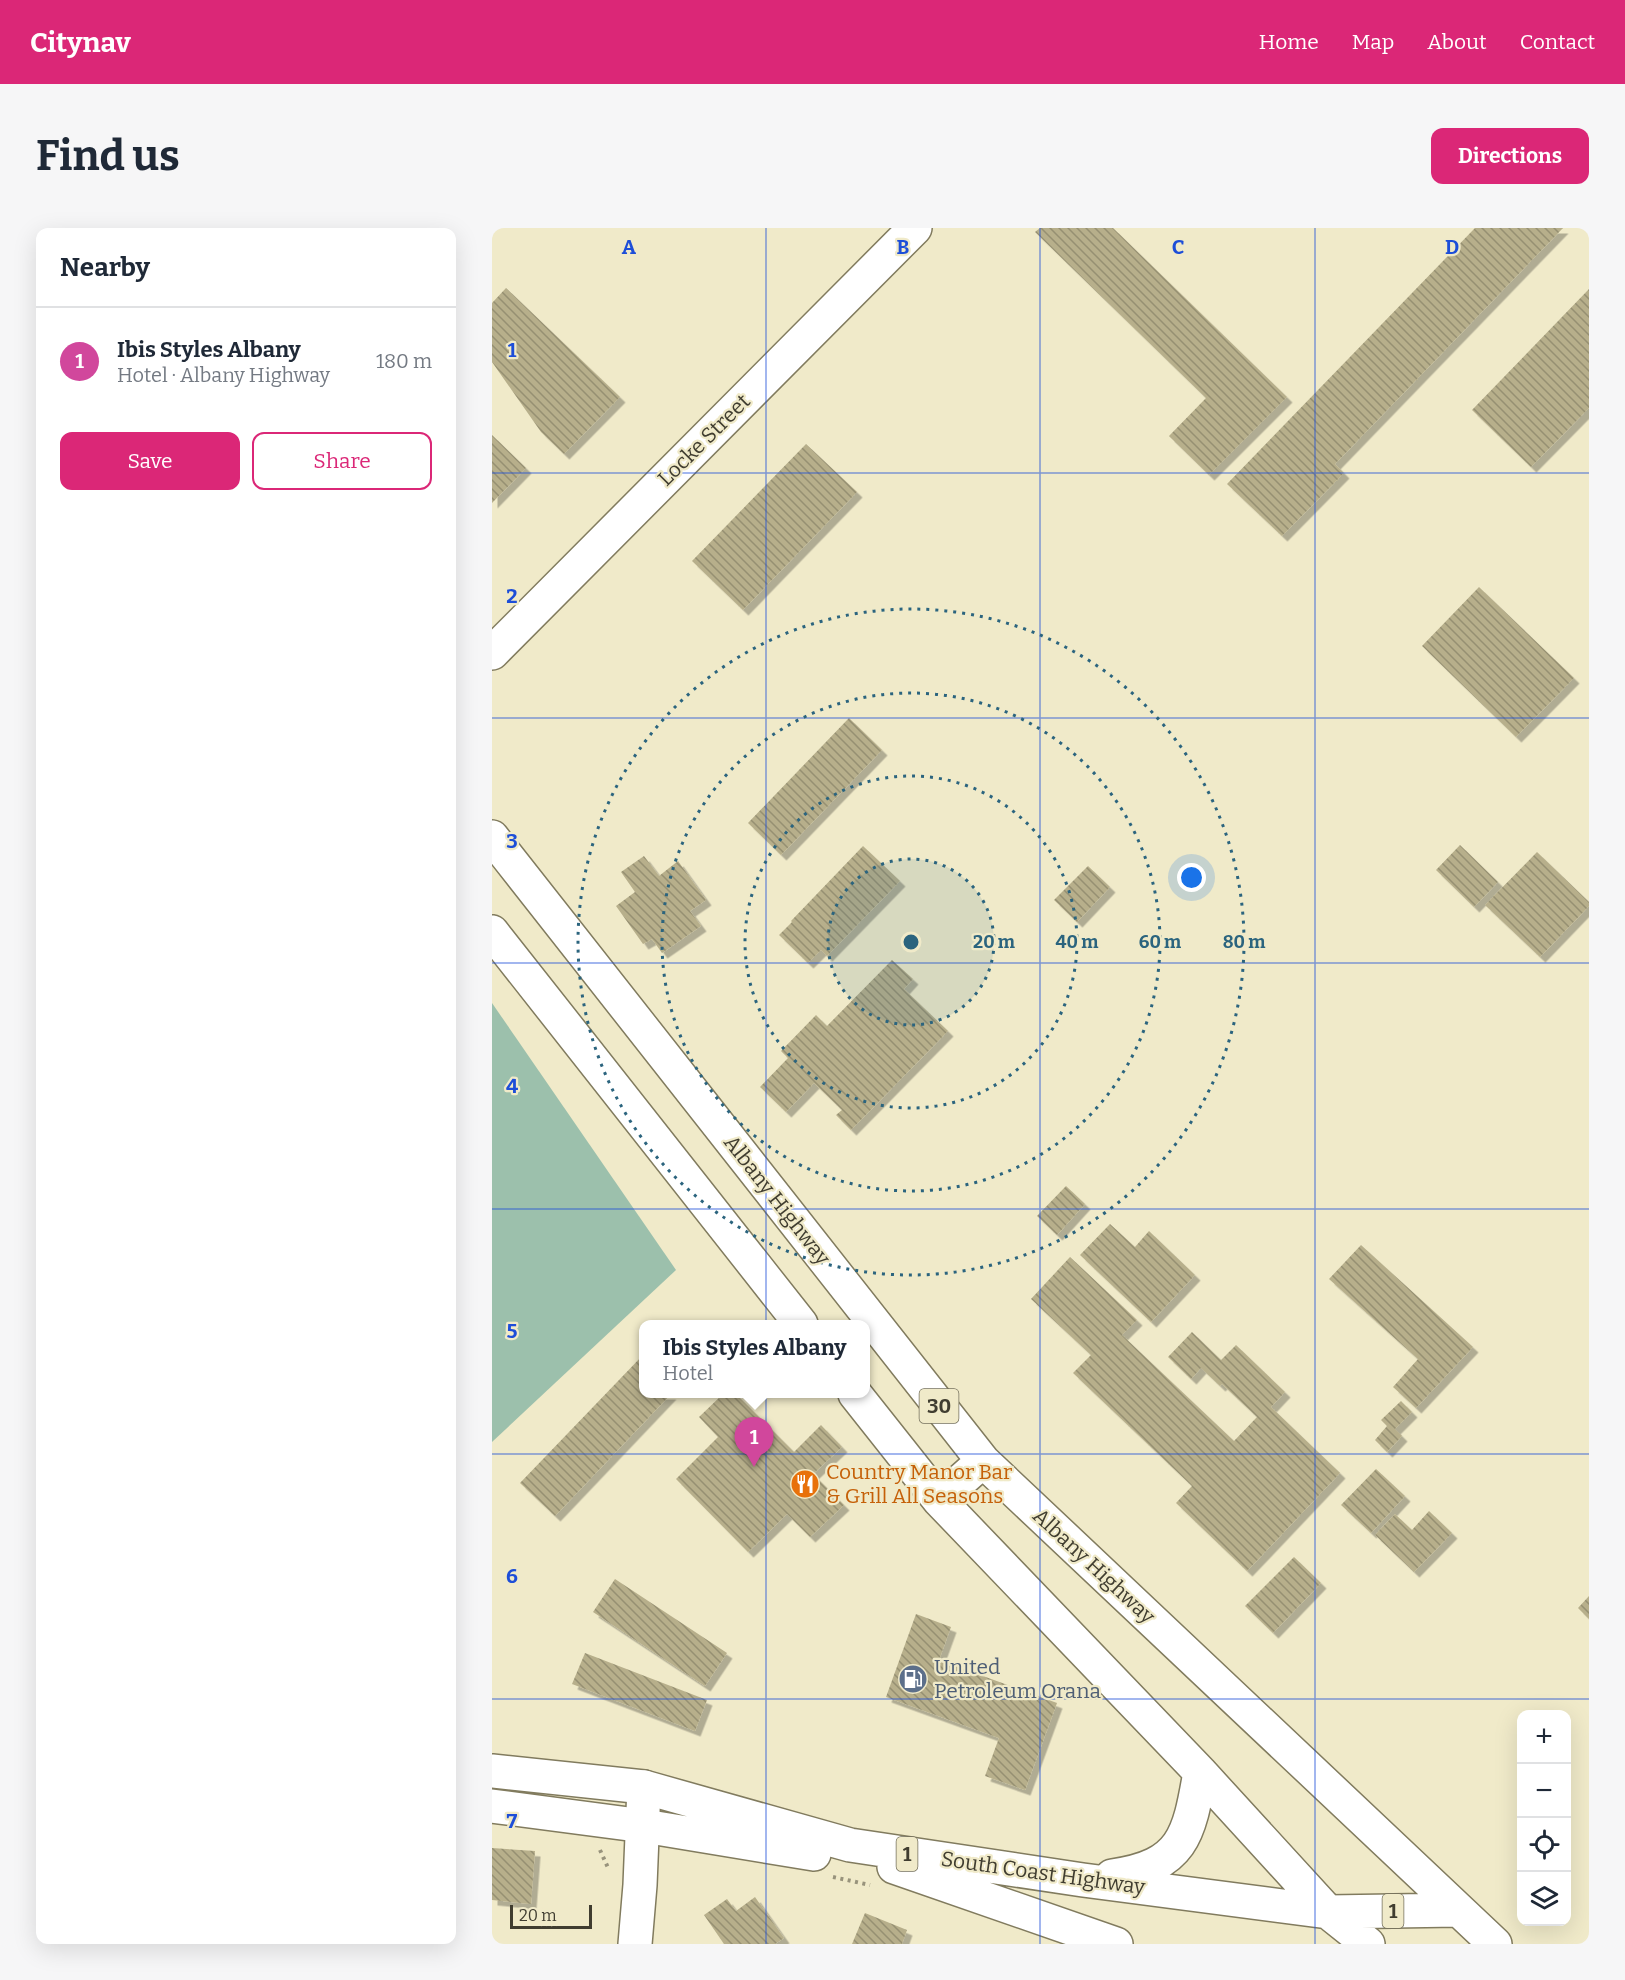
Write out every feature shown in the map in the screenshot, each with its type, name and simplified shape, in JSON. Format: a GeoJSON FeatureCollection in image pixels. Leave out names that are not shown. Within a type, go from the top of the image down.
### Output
{"type":"FeatureCollection","features":[{"type":"Feature","properties":{"kind":"main road","name":"Locke Street"},"geometry":{"type":"LineString","coordinates":[[492,653],[915,228]]}},
{"type":"Feature","properties":{"kind":"main road","name":"Albany Highway"},"geometry":{"type":"LineString","coordinates":[[492,837],[982,1461],[1496,1944]]}},
{"type":"Feature","properties":{"kind":"main road"},"geometry":{"type":"LineString","coordinates":[[492,932],[798,1320]]}},
{"type":"Feature","properties":{"kind":"main road"},"geometry":{"type":"LineString","coordinates":[[858,1398],[939,1500],[1200,1772],[1328,1912],[1368,1944]]}},
{"type":"Feature","properties":{"kind":"main road"},"geometry":{"type":"LineString","coordinates":[[939,1500],[982,1461]]}},
{"type":"Feature","properties":{"kind":"main road","name":"South Coast Highway"},"geometry":{"type":"LineString","coordinates":[[492,1771],[644,1787],[850,1845],[1083,1880],[1328,1912],[1458,1910]]}},
{"type":"Feature","properties":{"kind":"main road"},"geometry":{"type":"LineString","coordinates":[[1083,1880],[1134,1873],[1154,1866],[1174,1852],[1190,1824],[1200,1772]]}},
{"type":"Feature","properties":{"kind":"main road"},"geometry":{"type":"LineString","coordinates":[[634,1944],[644,1827],[644,1787]]}},
{"type":"Feature","properties":{"kind":"main road","name":"South Coast Highway"},"geometry":{"type":"LineString","coordinates":[[492,1806],[892,1866],[1116,1944]]}},
{"type":"Feature","properties":{"kind":"path"},"geometry":{"type":"LineString","coordinates":[[590,1848],[600,1850],[612,1877],[640,1885]]}},
{"type":"Feature","properties":{"kind":"path"},"geometry":{"type":"LineString","coordinates":[[824,1876],[870,1885]]}},
{"type":"Feature","properties":{"kind":"green space"},"geometry":{"type":"Polygon","coordinates":[[[492,1003],[676,1270],[492,1442],[492,1003]]]}},
{"type":"Feature","properties":{"kind":"building"},"geometry":{"type":"Polygon","coordinates":[[[1040,228],[1113,228],[1287,397],[1209,475],[1169,436],[1206,398],[1035,232],[1040,228]]]}},
{"type":"Feature","properties":{"kind":"building"},"geometry":{"type":"Polygon","coordinates":[[[1475,228],[1563,228],[1335,464],[1344,473],[1282,536],[1227,484],[1475,228]]]}},
{"type":"Feature","properties":{"kind":"building"},"geometry":{"type":"Polygon","coordinates":[[[506,288],[620,397],[564,454],[541,432],[492,362],[492,303],[506,288]]]}},
{"type":"Feature","properties":{"kind":"building"},"geometry":{"type":"Polygon","coordinates":[[[1589,289],[1589,408],[1531,467],[1472,410],[1589,289]]]}},
{"type":"Feature","properties":{"kind":"building"},"geometry":{"type":"Polygon","coordinates":[[[492,435],[526,468],[492,503],[492,435]]]}},
{"type":"Feature","properties":{"kind":"building"},"geometry":{"type":"Polygon","coordinates":[[[806,444],[857,492],[743,610],[692,561],[806,444]]]}},
{"type":"Feature","properties":{"kind":"building"},"geometry":{"type":"Polygon","coordinates":[[[1479,587],[1574,678],[1516,737],[1422,646],[1479,587]]]}},
{"type":"Feature","properties":{"kind":"building"},"geometry":{"type":"Polygon","coordinates":[[[849,718],[882,750],[781,855],[748,823],[849,718]]]}},
{"type":"Feature","properties":{"kind":"building"},"geometry":{"type":"Polygon","coordinates":[[[1460,845],[1498,882],[1474,907],[1436,870],[1460,845]]]}},
{"type":"Feature","properties":{"kind":"building"},"geometry":{"type":"Polygon","coordinates":[[[863,846],[900,881],[827,956],[821,950],[808,963],[779,935],[863,846]]]}},
{"type":"Feature","properties":{"kind":"building"},"geometry":{"type":"Polygon","coordinates":[[[1537,852],[1589,902],[1589,906],[1540,957],[1485,905],[1537,852]]]}},
{"type":"Feature","properties":{"kind":"building"},"geometry":{"type":"Polygon","coordinates":[[[644,856],[659,876],[678,861],[706,900],[690,911],[701,926],[662,953],[652,939],[643,944],[616,906],[635,892],[621,872],[644,856]]]}},
{"type":"Feature","properties":{"kind":"building"},"geometry":{"type":"Polygon","coordinates":[[[1088,866],[1110,887],[1077,922],[1054,900],[1088,866]]]}},
{"type":"Feature","properties":{"kind":"building"},"geometry":{"type":"Polygon","coordinates":[[[892,960],[913,979],[904,989],[948,1031],[851,1130],[836,1115],[842,1110],[814,1083],[786,1112],[760,1087],[788,1058],[781,1051],[816,1015],[827,1026],[892,960]]]}},
{"type":"Feature","properties":{"kind":"building"},"geometry":{"type":"Polygon","coordinates":[[[1066,1186],[1085,1204],[1057,1235],[1037,1216],[1066,1186]]]}},
{"type":"Feature","properties":{"kind":"building"},"geometry":{"type":"Polygon","coordinates":[[[1110,1224],[1135,1247],[1149,1231],[1195,1275],[1151,1322],[1080,1255],[1110,1224]]]}},
{"type":"Feature","properties":{"kind":"building"},"geometry":{"type":"Polygon","coordinates":[[[1361,1245],[1473,1347],[1416,1408],[1393,1387],[1418,1359],[1329,1279],[1361,1245]]]}},
{"type":"Feature","properties":{"kind":"building"},"geometry":{"type":"Polygon","coordinates":[[[1070,1257],[1137,1320],[1122,1335],[1234,1441],[1257,1417],[1201,1368],[1191,1379],[1168,1357],[1192,1332],[1221,1360],[1236,1345],[1285,1392],[1271,1407],[1340,1473],[1247,1571],[1176,1503],[1192,1486],[1073,1373],[1091,1355],[1031,1299],[1070,1257]]]}},
{"type":"Feature","properties":{"kind":"building"},"geometry":{"type":"Polygon","coordinates":[[[639,1359],[639,1398],[667,1398],[555,1516],[520,1483],[639,1359]]]}},
{"type":"Feature","properties":{"kind":"building"},"geometry":{"type":"Polygon","coordinates":[[[719,1398],[740,1398],[794,1452],[821,1425],[842,1447],[813,1474],[844,1505],[810,1537],[787,1514],[748,1552],[676,1479],[718,1437],[699,1417],[719,1398]]]}},
{"type":"Feature","properties":{"kind":"building"},"geometry":{"type":"Polygon","coordinates":[[[1401,1401],[1412,1412],[1395,1429],[1402,1436],[1387,1452],[1375,1440],[1387,1426],[1381,1420],[1401,1401]]]}},
{"type":"Feature","properties":{"kind":"building"},"geometry":{"type":"Polygon","coordinates":[[[1376,1469],[1405,1496],[1371,1533],[1341,1505],[1376,1469]]]}},
{"type":"Feature","properties":{"kind":"building"},"geometry":{"type":"Polygon","coordinates":[[[1429,1511],[1452,1533],[1414,1572],[1375,1535],[1395,1514],[1412,1530],[1429,1511]]]}},
{"type":"Feature","properties":{"kind":"building"},"geometry":{"type":"Polygon","coordinates":[[[1294,1557],[1321,1583],[1273,1633],[1245,1606],[1294,1557]]]}},
{"type":"Feature","properties":{"kind":"building"},"geometry":{"type":"Polygon","coordinates":[[[615,1579],[727,1653],[705,1686],[593,1612],[615,1579]]]}},
{"type":"Feature","properties":{"kind":"building"},"geometry":{"type":"Polygon","coordinates":[[[1589,1596],[1589,1619],[1578,1608],[1589,1596]]]}},
{"type":"Feature","properties":{"kind":"building"},"geometry":{"type":"Polygon","coordinates":[[[916,1614],[951,1627],[939,1660],[1057,1703],[1025,1790],[985,1776],[999,1738],[886,1697],[916,1614]]]}},
{"type":"Feature","properties":{"kind":"building"},"geometry":{"type":"Polygon","coordinates":[[[585,1653],[707,1700],[695,1731],[572,1684],[585,1653]]]}},
{"type":"Feature","properties":{"kind":"building"},"geometry":{"type":"Polygon","coordinates":[[[492,1848],[535,1851],[531,1904],[492,1900],[492,1848]]]}},
{"type":"Feature","properties":{"kind":"building"},"geometry":{"type":"Polygon","coordinates":[[[755,1897],[784,1938],[775,1944],[724,1944],[704,1915],[727,1899],[736,1911],[755,1897]]]}},
{"type":"Feature","properties":{"kind":"building"},"geometry":{"type":"Polygon","coordinates":[[[865,1913],[907,1930],[902,1944],[852,1944],[865,1913]]]}},
{"type":"Feature","properties":{"kind":"place","name":"Ibis Styles Albany"},"geometry":{"type":"Point","coordinates":[754,1467]}},
{"type":"Feature","properties":{"kind":"place","name":"Country Manor Bar & Grill All Seasons"},"geometry":{"type":"Point","coordinates":[805,1484]}},
{"type":"Feature","properties":{"kind":"place","name":"United Petroleum Orana"},"geometry":{"type":"Point","coordinates":[913,1679]}}]}
